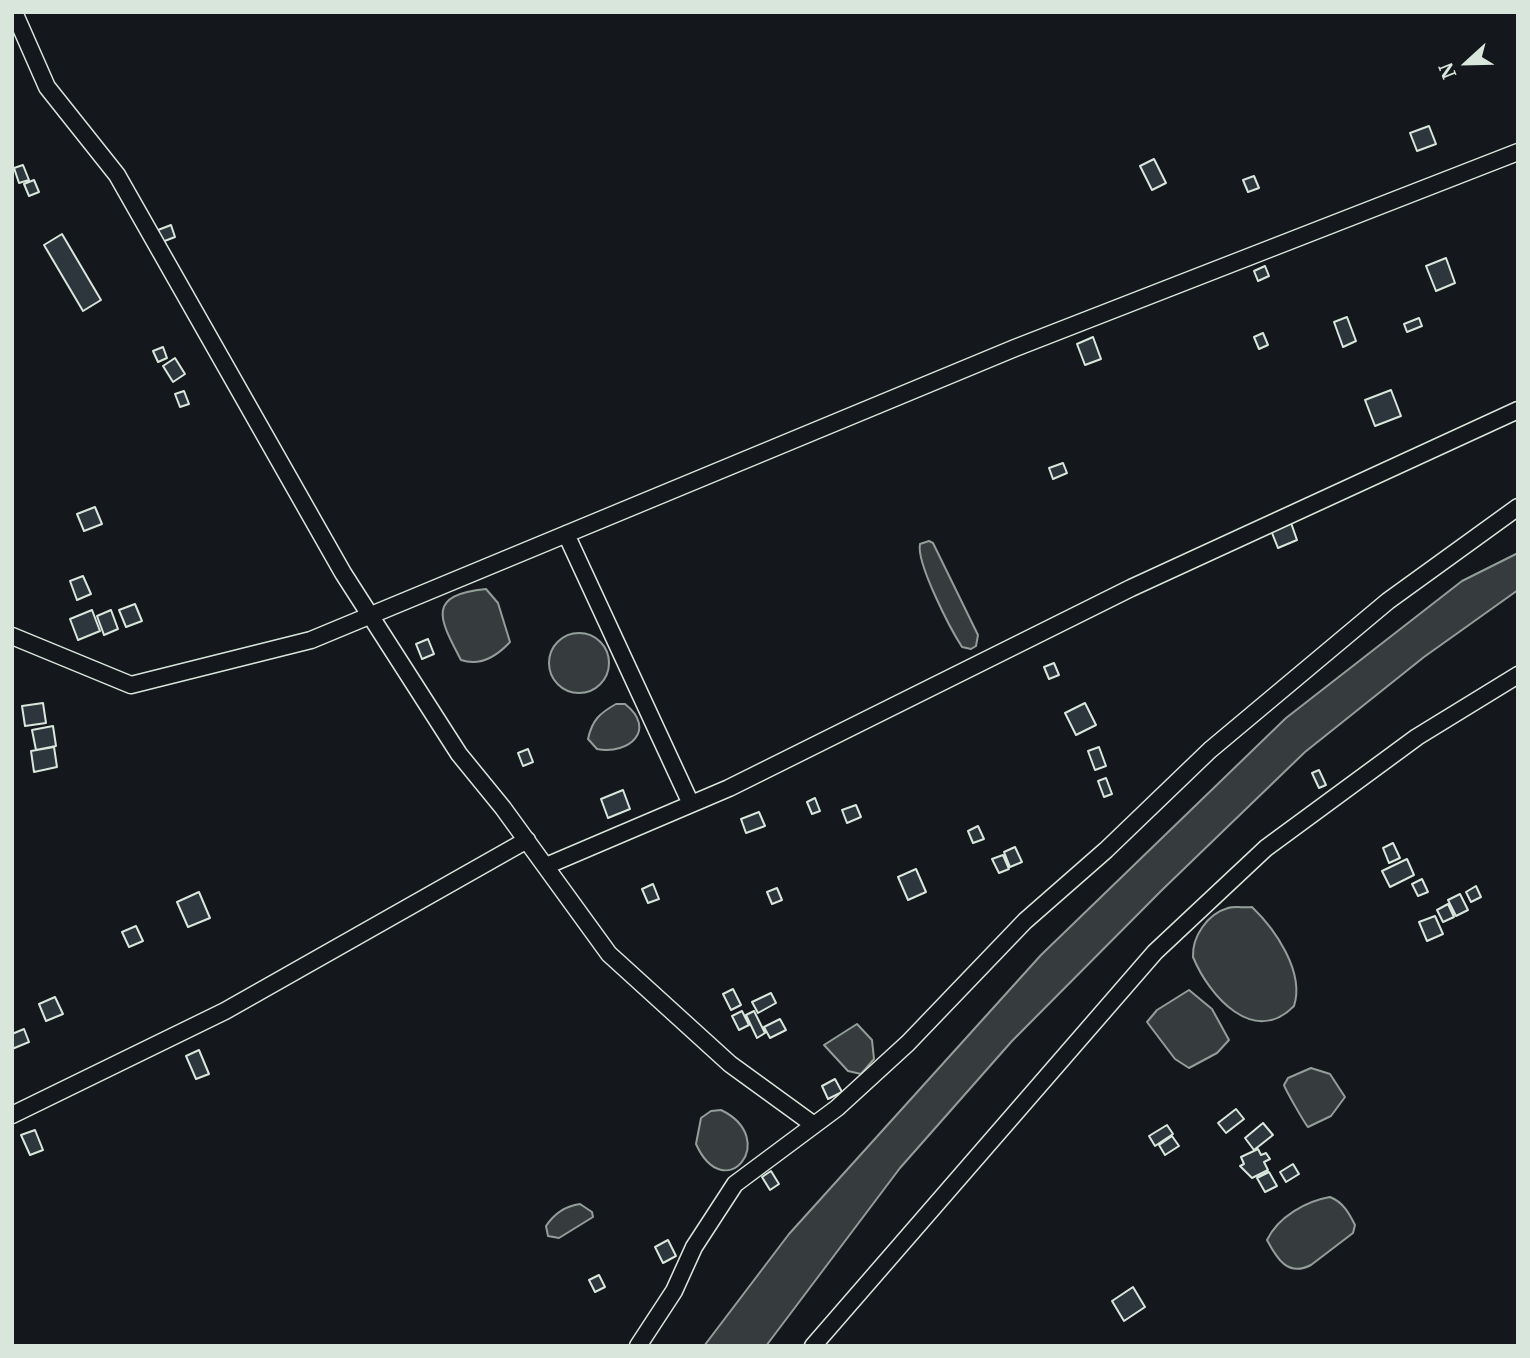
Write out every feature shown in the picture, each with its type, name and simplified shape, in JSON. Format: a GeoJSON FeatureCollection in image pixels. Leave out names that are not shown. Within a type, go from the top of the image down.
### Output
{"type":"FeatureCollection","features":[{"type":"Feature","properties":{"kind":"street"},"geometry":{"type":"LineString","coordinates":[[14,12],[47,87],[117,174],[370,615],[459,754],[527,840],[609,954],[730,1064],[814,1125]]}},
{"type":"Feature","properties":{"kind":"street"},"geometry":{"type":"LineString","coordinates":[[12,636],[131,685],[311,640],[1016,348],[1518,152]]}},
{"type":"Feature","properties":{"kind":"street"},"geometry":{"type":"LineString","coordinates":[[546,866],[691,804],[1131,588],[1518,410]]}},
{"type":"Feature","properties":{"kind":"street"},"geometry":{"type":"LineString","coordinates":[[638,1346],[674,1291],[694,1247],[735,1184],[814,1125],[908,1043],[1025,921],[1106,850],[1210,750],[1388,601],[1518,507]]}},
{"type":"Feature","properties":{"kind":"street"},"geometry":{"type":"LineString","coordinates":[[566,534],[691,804]]}},
{"type":"Feature","properties":{"kind":"street"},"geometry":{"type":"LineString","coordinates":[[813,1346],[1155,952],[1266,848],[1417,737],[1518,674]]}},
{"type":"Feature","properties":{"kind":"street"},"geometry":{"type":"LineString","coordinates":[[12,1115],[225,1011],[527,840]]}},
{"type":"Feature","properties":{"kind":"shaded area"},"geometry":{"type":"Polygon","coordinates":[[[929,541],[933,543],[978,635],[976,646],[971,649],[962,647],[923,566],[920,544],[929,541]]]}},
{"type":"Feature","properties":{"kind":"shaded area"},"geometry":{"type":"Polygon","coordinates":[[[1518,553],[1518,590],[1424,657],[1305,752],[1162,890],[1012,1041],[900,1168],[766,1346],[704,1346],[789,1234],[1041,955],[1286,718],[1462,581],[1518,553]]]}},
{"type":"Feature","properties":{"kind":"shaded area"},"geometry":{"type":"Polygon","coordinates":[[[486,589],[498,603],[510,642],[488,659],[475,662],[461,660],[447,633],[443,612],[453,597],[486,589]]]}},
{"type":"Feature","properties":{"kind":"shaded area"},"geometry":{"type":"Polygon","coordinates":[[[573,633],[585,633],[604,646],[609,663],[607,675],[596,688],[585,693],[573,693],[554,680],[549,669],[549,657],[562,638],[573,633]]]}},
{"type":"Feature","properties":{"kind":"shaded area"},"geometry":{"type":"Polygon","coordinates":[[[616,704],[625,704],[634,713],[639,722],[639,731],[629,744],[620,748],[597,749],[588,739],[594,722],[616,704]]]}},
{"type":"Feature","properties":{"kind":"shaded area"},"geometry":{"type":"Polygon","coordinates":[[[1252,907],[1270,927],[1286,952],[1295,979],[1294,1006],[1279,1017],[1264,1021],[1249,1019],[1234,1012],[1210,987],[1193,957],[1198,934],[1214,915],[1228,908],[1252,907]]]}},
{"type":"Feature","properties":{"kind":"shaded area"},"geometry":{"type":"Polygon","coordinates":[[[1189,990],[1212,1009],[1229,1040],[1217,1053],[1189,1068],[1175,1059],[1147,1022],[1157,1010],[1189,990]]]}},
{"type":"Feature","properties":{"kind":"shaded area"},"geometry":{"type":"Polygon","coordinates":[[[857,1024],[872,1040],[874,1059],[861,1074],[848,1071],[824,1045],[857,1024]]]}},
{"type":"Feature","properties":{"kind":"shaded area"},"geometry":{"type":"Polygon","coordinates":[[[1311,1068],[1330,1074],[1345,1097],[1331,1116],[1308,1127],[1284,1085],[1288,1078],[1311,1068]]]}},
{"type":"Feature","properties":{"kind":"shaded area"},"geometry":{"type":"Polygon","coordinates":[[[721,1110],[738,1122],[746,1137],[747,1150],[742,1162],[732,1169],[721,1170],[708,1162],[696,1144],[701,1118],[711,1111],[721,1110]]]}},
{"type":"Feature","properties":{"kind":"shaded area"},"geometry":{"type":"Polygon","coordinates":[[[1330,1197],[1348,1212],[1355,1225],[1353,1233],[1311,1265],[1296,1269],[1284,1264],[1267,1240],[1272,1232],[1294,1211],[1330,1197]]]}},
{"type":"Feature","properties":{"kind":"shaded area"},"geometry":{"type":"Polygon","coordinates":[[[580,1204],[592,1212],[593,1217],[559,1238],[548,1236],[546,1226],[560,1211],[580,1204]]]}},
{"type":"Feature","properties":{"kind":"building"},"geometry":{"type":"Polygon","coordinates":[[[1429,126],[1436,144],[1417,151],[1410,133],[1429,126]]]}},
{"type":"Feature","properties":{"kind":"building"},"geometry":{"type":"Polygon","coordinates":[[[1154,159],[1166,183],[1152,190],[1140,166],[1154,159]]]}},
{"type":"Feature","properties":{"kind":"building"},"geometry":{"type":"Polygon","coordinates":[[[23,165],[29,180],[19,183],[14,168],[23,165]]]}},
{"type":"Feature","properties":{"kind":"building"},"geometry":{"type":"Polygon","coordinates":[[[1254,176],[1259,188],[1248,192],[1243,180],[1254,176]]]}},
{"type":"Feature","properties":{"kind":"building"},"geometry":{"type":"Polygon","coordinates":[[[34,180],[39,192],[29,196],[24,184],[34,180]]]}},
{"type":"Feature","properties":{"kind":"building"},"geometry":{"type":"Polygon","coordinates":[[[171,225],[175,237],[162,242],[158,230],[171,225]]]}},
{"type":"Feature","properties":{"kind":"building"},"geometry":{"type":"Polygon","coordinates":[[[62,234],[101,300],[83,311],[44,245],[62,234]]]}},
{"type":"Feature","properties":{"kind":"building"},"geometry":{"type":"Polygon","coordinates":[[[1446,258],[1455,283],[1436,291],[1426,266],[1446,258]]]}},
{"type":"Feature","properties":{"kind":"building"},"geometry":{"type":"Polygon","coordinates":[[[1265,266],[1269,276],[1258,281],[1254,271],[1265,266]]]}},
{"type":"Feature","properties":{"kind":"building"},"geometry":{"type":"Polygon","coordinates":[[[1347,317],[1356,341],[1343,347],[1334,322],[1347,317]]]}},
{"type":"Feature","properties":{"kind":"building"},"geometry":{"type":"Polygon","coordinates":[[[1419,318],[1422,326],[1407,332],[1404,324],[1419,318]]]}},
{"type":"Feature","properties":{"kind":"building"},"geometry":{"type":"Polygon","coordinates":[[[1263,333],[1268,345],[1259,349],[1254,337],[1263,333]]]}},
{"type":"Feature","properties":{"kind":"building"},"geometry":{"type":"Polygon","coordinates":[[[1093,337],[1101,359],[1085,365],[1077,344],[1093,337]]]}},
{"type":"Feature","properties":{"kind":"building"},"geometry":{"type":"Polygon","coordinates":[[[163,347],[167,358],[158,362],[153,351],[163,347]]]}},
{"type":"Feature","properties":{"kind":"building"},"geometry":{"type":"Polygon","coordinates":[[[175,358],[185,374],[173,382],[163,366],[175,358]]]}},
{"type":"Feature","properties":{"kind":"building"},"geometry":{"type":"Polygon","coordinates":[[[1391,390],[1401,416],[1375,426],[1365,400],[1391,390]]]}},
{"type":"Feature","properties":{"kind":"building"},"geometry":{"type":"Polygon","coordinates":[[[184,391],[189,404],[180,407],[175,394],[184,391]]]}},
{"type":"Feature","properties":{"kind":"building"},"geometry":{"type":"Polygon","coordinates":[[[1063,463],[1067,473],[1053,479],[1049,468],[1063,463]]]}},
{"type":"Feature","properties":{"kind":"building"},"geometry":{"type":"Polygon","coordinates":[[[95,507],[102,524],[84,531],[77,514],[95,507]]]}},
{"type":"Feature","properties":{"kind":"building"},"geometry":{"type":"Polygon","coordinates":[[[1290,520],[1297,540],[1278,548],[1270,528],[1290,520]]]}},
{"type":"Feature","properties":{"kind":"building"},"geometry":{"type":"Polygon","coordinates":[[[83,576],[91,594],[77,600],[70,581],[83,576]]]}},
{"type":"Feature","properties":{"kind":"building"},"geometry":{"type":"Polygon","coordinates":[[[135,604],[142,621],[126,627],[119,610],[135,604]]]}},
{"type":"Feature","properties":{"kind":"building"},"geometry":{"type":"Polygon","coordinates":[[[92,610],[100,631],[78,640],[70,619],[92,610]]]}},
{"type":"Feature","properties":{"kind":"building"},"geometry":{"type":"Polygon","coordinates":[[[111,610],[118,629],[104,635],[97,616],[111,610]]]}},
{"type":"Feature","properties":{"kind":"building"},"geometry":{"type":"Polygon","coordinates":[[[428,639],[434,654],[422,659],[416,644],[428,639]]]}},
{"type":"Feature","properties":{"kind":"building"},"geometry":{"type":"Polygon","coordinates":[[[1054,663],[1059,675],[1049,679],[1044,667],[1054,663]]]}},
{"type":"Feature","properties":{"kind":"building"},"geometry":{"type":"Polygon","coordinates":[[[43,703],[46,723],[25,726],[22,706],[43,703]]]}},
{"type":"Feature","properties":{"kind":"building"},"geometry":{"type":"Polygon","coordinates":[[[1085,703],[1096,725],[1076,735],[1065,713],[1085,703]]]}},
{"type":"Feature","properties":{"kind":"building"},"geometry":{"type":"Polygon","coordinates":[[[53,726],[56,746],[36,750],[32,730],[53,726]]]}},
{"type":"Feature","properties":{"kind":"building"},"geometry":{"type":"Polygon","coordinates":[[[54,747],[57,767],[34,772],[31,751],[54,747]]]}},
{"type":"Feature","properties":{"kind":"building"},"geometry":{"type":"Polygon","coordinates":[[[1099,747],[1106,766],[1095,770],[1088,751],[1099,747]]]}},
{"type":"Feature","properties":{"kind":"building"},"geometry":{"type":"Polygon","coordinates":[[[528,749],[533,762],[523,766],[518,753],[528,749]]]}},
{"type":"Feature","properties":{"kind":"building"},"geometry":{"type":"Polygon","coordinates":[[[1319,770],[1326,785],[1319,788],[1312,773],[1319,770]]]}},
{"type":"Feature","properties":{"kind":"building"},"geometry":{"type":"Polygon","coordinates":[[[1106,778],[1112,794],[1104,797],[1098,781],[1106,778]]]}},
{"type":"Feature","properties":{"kind":"building"},"geometry":{"type":"Polygon","coordinates":[[[623,790],[630,809],[608,818],[601,799],[623,790]]]}},
{"type":"Feature","properties":{"kind":"building"},"geometry":{"type":"Polygon","coordinates":[[[815,798],[820,811],[812,814],[807,802],[815,798]]]}},
{"type":"Feature","properties":{"kind":"building"},"geometry":{"type":"Polygon","coordinates":[[[856,805],[861,817],[847,823],[842,810],[856,805]]]}},
{"type":"Feature","properties":{"kind":"building"},"geometry":{"type":"Polygon","coordinates":[[[759,812],[765,826],[746,833],[741,819],[759,812]]]}},
{"type":"Feature","properties":{"kind":"building"},"geometry":{"type":"Polygon","coordinates":[[[978,826],[984,839],[973,843],[968,831],[978,826]]]}},
{"type":"Feature","properties":{"kind":"building"},"geometry":{"type":"Polygon","coordinates":[[[1393,843],[1400,858],[1389,863],[1383,848],[1393,843]]]}},
{"type":"Feature","properties":{"kind":"building"},"geometry":{"type":"Polygon","coordinates":[[[1015,847],[1022,862],[1010,867],[1004,852],[1015,847]]]}},
{"type":"Feature","properties":{"kind":"building"},"geometry":{"type":"Polygon","coordinates":[[[1003,855],[1009,869],[999,873],[992,859],[1003,855]]]}},
{"type":"Feature","properties":{"kind":"building"},"geometry":{"type":"Polygon","coordinates":[[[1407,859],[1414,875],[1390,887],[1382,871],[1407,859]]]}},
{"type":"Feature","properties":{"kind":"building"},"geometry":{"type":"Polygon","coordinates":[[[916,869],[926,892],[908,900],[898,877],[916,869]]]}},
{"type":"Feature","properties":{"kind":"building"},"geometry":{"type":"Polygon","coordinates":[[[1422,879],[1428,892],[1418,896],[1412,884],[1422,879]]]}},
{"type":"Feature","properties":{"kind":"building"},"geometry":{"type":"Polygon","coordinates":[[[653,884],[659,899],[648,903],[642,889],[653,884]]]}},
{"type":"Feature","properties":{"kind":"building"},"geometry":{"type":"Polygon","coordinates":[[[1476,886],[1481,897],[1471,902],[1466,892],[1476,886]]]}},
{"type":"Feature","properties":{"kind":"building"},"geometry":{"type":"Polygon","coordinates":[[[777,888],[782,900],[772,904],[767,892],[777,888]]]}},
{"type":"Feature","properties":{"kind":"building"},"geometry":{"type":"Polygon","coordinates":[[[199,892],[210,918],[188,927],[177,902],[199,892]]]}},
{"type":"Feature","properties":{"kind":"building"},"geometry":{"type":"Polygon","coordinates":[[[1460,894],[1468,910],[1456,916],[1448,900],[1460,894]]]}},
{"type":"Feature","properties":{"kind":"building"},"geometry":{"type":"Polygon","coordinates":[[[1448,904],[1454,917],[1443,922],[1437,910],[1448,904]]]}},
{"type":"Feature","properties":{"kind":"building"},"geometry":{"type":"Polygon","coordinates":[[[1435,916],[1443,934],[1427,941],[1419,922],[1435,916]]]}},
{"type":"Feature","properties":{"kind":"building"},"geometry":{"type":"Polygon","coordinates":[[[136,926],[143,941],[129,947],[122,932],[136,926]]]}},
{"type":"Feature","properties":{"kind":"building"},"geometry":{"type":"Polygon","coordinates":[[[733,989],[741,1005],[731,1010],[723,994],[733,989]]]}},
{"type":"Feature","properties":{"kind":"building"},"geometry":{"type":"Polygon","coordinates":[[[771,993],[776,1003],[758,1013],[752,1002],[771,993]]]}},
{"type":"Feature","properties":{"kind":"building"},"geometry":{"type":"Polygon","coordinates":[[[55,997],[63,1014],[46,1021],[39,1004],[55,997]]]}},
{"type":"Feature","properties":{"kind":"building"},"geometry":{"type":"Polygon","coordinates":[[[742,1011],[749,1025],[739,1030],[732,1016],[742,1011]]]}},
{"type":"Feature","properties":{"kind":"building"},"geometry":{"type":"Polygon","coordinates":[[[754,1011],[765,1033],[757,1038],[746,1015],[754,1011]]]}},
{"type":"Feature","properties":{"kind":"building"},"geometry":{"type":"Polygon","coordinates":[[[780,1019],[786,1030],[770,1038],[764,1027],[780,1019]]]}},
{"type":"Feature","properties":{"kind":"building"},"geometry":{"type":"Polygon","coordinates":[[[24,1029],[29,1042],[12,1049],[12,1034],[24,1029]]]}},
{"type":"Feature","properties":{"kind":"building"},"geometry":{"type":"Polygon","coordinates":[[[199,1050],[209,1074],[196,1079],[186,1056],[199,1050]]]}},
{"type":"Feature","properties":{"kind":"building"},"geometry":{"type":"Polygon","coordinates":[[[835,1079],[842,1092],[828,1099],[822,1086],[835,1079]]]}},
{"type":"Feature","properties":{"kind":"building"},"geometry":{"type":"Polygon","coordinates":[[[1236,1109],[1244,1119],[1226,1133],[1218,1123],[1236,1109]]]}},
{"type":"Feature","properties":{"kind":"building"},"geometry":{"type":"Polygon","coordinates":[[[1263,1123],[1273,1135],[1254,1150],[1245,1138],[1263,1123]]]}},
{"type":"Feature","properties":{"kind":"building"},"geometry":{"type":"Polygon","coordinates":[[[1167,1125],[1173,1134],[1155,1146],[1149,1136],[1167,1125]]]}},
{"type":"Feature","properties":{"kind":"building"},"geometry":{"type":"Polygon","coordinates":[[[35,1130],[43,1150],[30,1155],[21,1135],[35,1130]]]}},
{"type":"Feature","properties":{"kind":"building"},"geometry":{"type":"Polygon","coordinates":[[[1172,1136],[1179,1146],[1165,1155],[1159,1145],[1172,1136]]]}},
{"type":"Feature","properties":{"kind":"building"},"geometry":{"type":"Polygon","coordinates":[[[1258,1149],[1261,1155],[1266,1153],[1270,1159],[1264,1162],[1268,1170],[1252,1178],[1240,1166],[1244,1164],[1241,1157],[1258,1149]]]}},
{"type":"Feature","properties":{"kind":"building"},"geometry":{"type":"Polygon","coordinates":[[[1293,1164],[1299,1174],[1286,1182],[1280,1172],[1293,1164]]]}},
{"type":"Feature","properties":{"kind":"building"},"geometry":{"type":"Polygon","coordinates":[[[771,1171],[779,1184],[770,1190],[762,1177],[771,1171]]]}},
{"type":"Feature","properties":{"kind":"building"},"geometry":{"type":"Polygon","coordinates":[[[1269,1172],[1277,1186],[1265,1192],[1257,1178],[1269,1172]]]}},
{"type":"Feature","properties":{"kind":"building"},"geometry":{"type":"Polygon","coordinates":[[[668,1240],[676,1256],[663,1263],[655,1247],[668,1240]]]}},
{"type":"Feature","properties":{"kind":"building"},"geometry":{"type":"Polygon","coordinates":[[[599,1275],[605,1287],[595,1292],[589,1280],[599,1275]]]}},
{"type":"Feature","properties":{"kind":"building"},"geometry":{"type":"Polygon","coordinates":[[[1133,1287],[1145,1307],[1124,1321],[1112,1301],[1133,1287]]]}}]}
